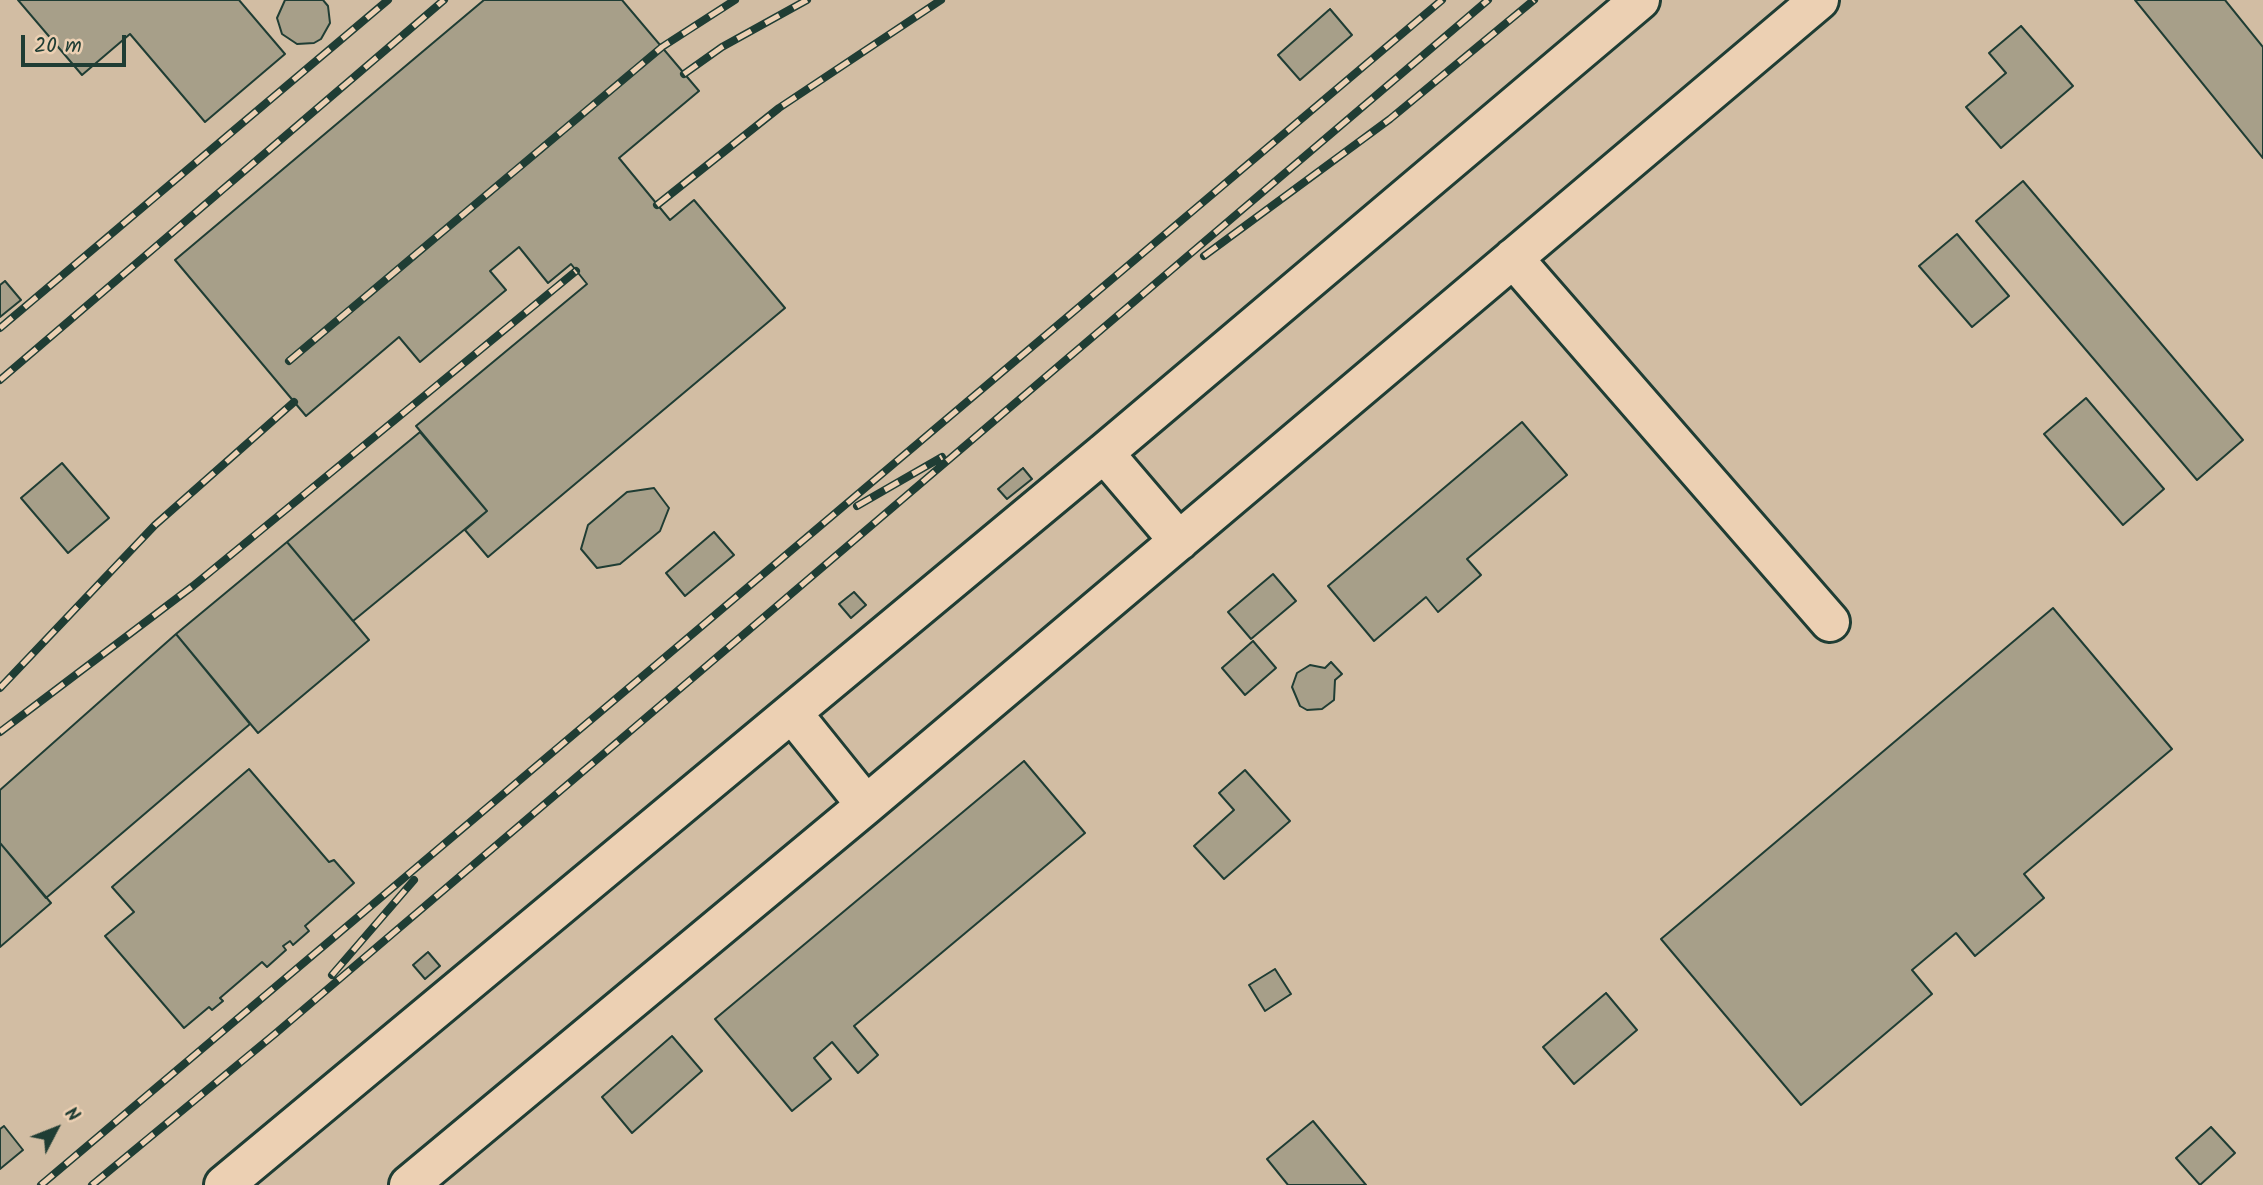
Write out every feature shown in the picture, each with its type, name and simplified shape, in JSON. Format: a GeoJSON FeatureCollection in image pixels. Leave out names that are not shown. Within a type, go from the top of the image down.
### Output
{"type":"FeatureCollection","features":[{"type":"Feature","properties":{"kind":"lane"},"geometry":{"type":"LineString","coordinates":[[224,1185],[1104,453],[1640,0]]}},
{"type":"Feature","properties":{"kind":"lane"},"geometry":{"type":"LineString","coordinates":[[409,1185],[866,805],[1819,0]]}},
{"type":"Feature","properties":{"kind":"lane"},"geometry":{"type":"LineString","coordinates":[[1513,258],[1830,622]]}},
{"type":"Feature","properties":{"kind":"lane"},"geometry":{"type":"LineString","coordinates":[[1104,453],[1179,541]]}},
{"type":"Feature","properties":{"kind":"lane"},"geometry":{"type":"LineString","coordinates":[[792,713],[866,805]]}},
{"type":"Feature","properties":{"kind":"shaded area"},"geometry":{"type":"Polygon","coordinates":[[[0,0],[2263,0],[2263,1185],[0,1185],[0,0]]]}},
{"type":"Feature","properties":{"kind":"building"},"geometry":{"type":"Polygon","coordinates":[[[18,0],[239,0],[285,54],[205,122],[130,34],[82,75],[18,0]]]}},
{"type":"Feature","properties":{"kind":"building"},"geometry":{"type":"Polygon","coordinates":[[[285,0],[323,0],[328,6],[330,23],[321,39],[314,43],[297,44],[282,34],[277,18],[285,0]]]}},
{"type":"Feature","properties":{"kind":"building"},"geometry":{"type":"Polygon","coordinates":[[[484,0],[622,0],[699,91],[619,158],[670,220],[694,200],[785,308],[488,557],[465,530],[487,511],[416,426],[587,284],[571,264],[548,283],[519,247],[490,271],[506,290],[420,362],[399,337],[306,416],[175,260],[484,0]]]}},
{"type":"Feature","properties":{"kind":"building"},"geometry":{"type":"Polygon","coordinates":[[[2135,0],[2225,0],[2263,47],[2263,158],[2135,0]]]}},
{"type":"Feature","properties":{"kind":"building"},"geometry":{"type":"Polygon","coordinates":[[[1330,9],[1352,35],[1300,80],[1278,55],[1330,9]]]}},
{"type":"Feature","properties":{"kind":"building"},"geometry":{"type":"Polygon","coordinates":[[[2021,26],[2073,86],[2001,148],[1966,107],[2006,73],[1989,53],[2021,26]]]}},
{"type":"Feature","properties":{"kind":"building"},"geometry":{"type":"Polygon","coordinates":[[[2023,181],[2243,440],[2197,480],[1976,221],[2023,181]]]}},
{"type":"Feature","properties":{"kind":"building"},"geometry":{"type":"Polygon","coordinates":[[[1957,234],[2009,296],[1972,327],[1919,266],[1957,234]]]}},
{"type":"Feature","properties":{"kind":"building"},"geometry":{"type":"Polygon","coordinates":[[[5,281],[21,300],[0,317],[0,285],[5,281]]]}},
{"type":"Feature","properties":{"kind":"building"},"geometry":{"type":"Polygon","coordinates":[[[2086,398],[2164,489],[2123,525],[2044,434],[2086,398]]]}},
{"type":"Feature","properties":{"kind":"building"},"geometry":{"type":"Polygon","coordinates":[[[1522,422],[1567,475],[1467,559],[1481,575],[1438,612],[1426,597],[1374,641],[1328,586],[1522,422]]]}},
{"type":"Feature","properties":{"kind":"building"},"geometry":{"type":"Polygon","coordinates":[[[420,432],[487,511],[353,621],[287,542],[420,432]]]}},
{"type":"Feature","properties":{"kind":"building"},"geometry":{"type":"Polygon","coordinates":[[[62,463],[109,518],[68,553],[21,498],[62,463]]]}},
{"type":"Feature","properties":{"kind":"building"},"geometry":{"type":"Polygon","coordinates":[[[1023,468],[1032,479],[1007,499],[998,489],[1023,468]]]}},
{"type":"Feature","properties":{"kind":"building"},"geometry":{"type":"Polygon","coordinates":[[[654,488],[669,508],[660,531],[620,564],[597,568],[581,549],[588,525],[627,492],[654,488]]]}},
{"type":"Feature","properties":{"kind":"building"},"geometry":{"type":"Polygon","coordinates":[[[714,532],[734,555],[685,596],[666,573],[714,532]]]}},
{"type":"Feature","properties":{"kind":"building"},"geometry":{"type":"Polygon","coordinates":[[[287,542],[369,640],[258,733],[176,634],[287,542]]]}},
{"type":"Feature","properties":{"kind":"building"},"geometry":{"type":"Polygon","coordinates":[[[1273,574],[1296,601],[1251,639],[1228,612],[1273,574]]]}},
{"type":"Feature","properties":{"kind":"building"},"geometry":{"type":"Polygon","coordinates":[[[854,592],[866,605],[851,618],[839,604],[854,592]]]}},
{"type":"Feature","properties":{"kind":"building"},"geometry":{"type":"Polygon","coordinates":[[[2053,608],[2172,749],[2024,874],[2044,898],[1975,956],[1956,933],[1912,970],[1932,994],[1801,1105],[1661,939],[2053,608]]]}},
{"type":"Feature","properties":{"kind":"building"},"geometry":{"type":"Polygon","coordinates":[[[176,634],[250,724],[46,898],[0,843],[0,790],[176,634]]]}},
{"type":"Feature","properties":{"kind":"building"},"geometry":{"type":"Polygon","coordinates":[[[1253,641],[1276,668],[1245,695],[1222,668],[1253,641]]]}},
{"type":"Feature","properties":{"kind":"building"},"geometry":{"type":"Polygon","coordinates":[[[1331,662],[1342,674],[1335,680],[1334,700],[1322,709],[1307,710],[1300,706],[1292,687],[1297,673],[1310,665],[1325,668],[1331,662]]]}},
{"type":"Feature","properties":{"kind":"building"},"geometry":{"type":"Polygon","coordinates":[[[1024,761],[1085,833],[854,1026],[878,1055],[858,1073],[832,1042],[814,1058],[831,1079],[792,1111],[715,1019],[1024,761]]]}},
{"type":"Feature","properties":{"kind":"building"},"geometry":{"type":"Polygon","coordinates":[[[249,769],[329,862],[334,860],[354,883],[305,926],[309,931],[293,945],[290,941],[283,946],[286,950],[267,967],[262,962],[220,998],[223,1001],[212,1010],[209,1007],[184,1028],[105,936],[134,912],[112,887],[249,769]]]}},
{"type":"Feature","properties":{"kind":"building"},"geometry":{"type":"Polygon","coordinates":[[[1245,770],[1290,821],[1224,879],[1194,846],[1234,810],[1219,793],[1245,770]]]}},
{"type":"Feature","properties":{"kind":"building"},"geometry":{"type":"Polygon","coordinates":[[[0,843],[51,903],[0,947],[0,843]]]}},
{"type":"Feature","properties":{"kind":"building"},"geometry":{"type":"Polygon","coordinates":[[[428,952],[440,966],[425,979],[413,965],[428,952]]]}},
{"type":"Feature","properties":{"kind":"building"},"geometry":{"type":"Polygon","coordinates":[[[1275,969],[1291,994],[1265,1011],[1249,985],[1275,969]]]}},
{"type":"Feature","properties":{"kind":"building"},"geometry":{"type":"Polygon","coordinates":[[[1606,993],[1637,1030],[1574,1084],[1543,1047],[1606,993]]]}},
{"type":"Feature","properties":{"kind":"building"},"geometry":{"type":"Polygon","coordinates":[[[672,1036],[702,1071],[632,1133],[602,1097],[672,1036]]]}},
{"type":"Feature","properties":{"kind":"building"},"geometry":{"type":"Polygon","coordinates":[[[1313,1121],[1366,1185],[1288,1185],[1267,1159],[1313,1121]]]}},
{"type":"Feature","properties":{"kind":"building"},"geometry":{"type":"Polygon","coordinates":[[[4,1126],[23,1150],[0,1169],[0,1129],[4,1126]]]}},
{"type":"Feature","properties":{"kind":"building"},"geometry":{"type":"Polygon","coordinates":[[[2211,1127],[2235,1153],[2200,1185],[2176,1158],[2211,1127]]]}},
{"type":"Feature","properties":{"kind":"railway"},"geometry":{"type":"LineString","coordinates":[[0,328],[388,0]]}},
{"type":"Feature","properties":{"kind":"railway"},"geometry":{"type":"LineString","coordinates":[[0,380],[444,0]]}},
{"type":"Feature","properties":{"kind":"railway"},"geometry":{"type":"LineString","coordinates":[[289,361],[662,47],[735,0]]}},
{"type":"Feature","properties":{"kind":"railway"},"geometry":{"type":"LineString","coordinates":[[684,74],[722,47],[807,0]]}},
{"type":"Feature","properties":{"kind":"railway"},"geometry":{"type":"LineString","coordinates":[[657,205],[779,108],[941,0]]}},
{"type":"Feature","properties":{"kind":"railway"},"geometry":{"type":"LineString","coordinates":[[41,1185],[1442,0]]}},
{"type":"Feature","properties":{"kind":"railway"},"geometry":{"type":"LineString","coordinates":[[92,1185],[276,1033],[1488,0]]}},
{"type":"Feature","properties":{"kind":"railway"},"geometry":{"type":"LineString","coordinates":[[1204,256],[1390,119],[1534,0]]}},
{"type":"Feature","properties":{"kind":"railway"},"geometry":{"type":"LineString","coordinates":[[0,732],[193,586],[576,271]]}},
{"type":"Feature","properties":{"kind":"railway"},"geometry":{"type":"LineString","coordinates":[[0,688],[155,525],[294,402]]}},
{"type":"Feature","properties":{"kind":"railway"},"geometry":{"type":"LineString","coordinates":[[857,506],[942,457]]}},
{"type":"Feature","properties":{"kind":"railway"},"geometry":{"type":"LineString","coordinates":[[332,975],[414,880]]}}]}
